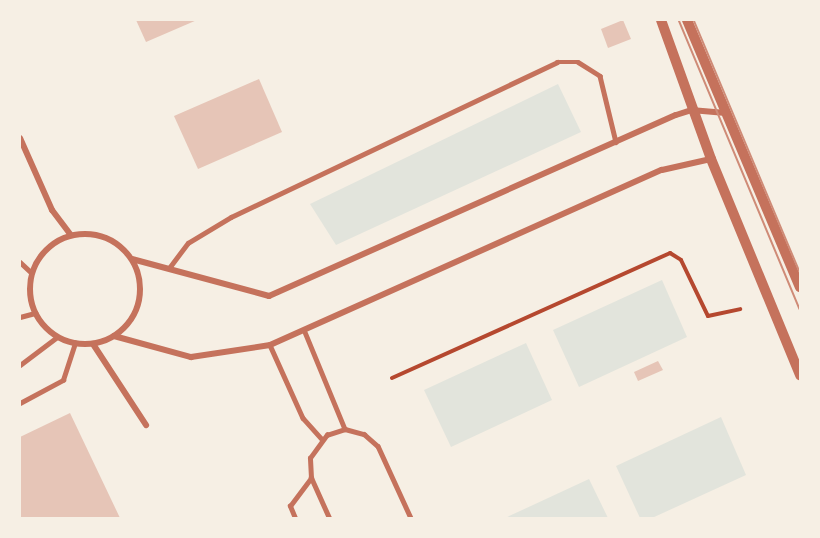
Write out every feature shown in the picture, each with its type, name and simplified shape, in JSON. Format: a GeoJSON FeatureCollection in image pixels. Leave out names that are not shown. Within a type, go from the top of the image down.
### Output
{"type":"FeatureCollection","features":[{"type":"Feature","properties":{"kind":"street"},"geometry":{"type":"LineString","coordinates":[[661,20],[711,159],[801,375]]}},
{"type":"Feature","properties":{"kind":"street"},"geometry":{"type":"LineString","coordinates":[[687,20],[801,287]]}},
{"type":"Feature","properties":{"kind":"street"},"geometry":{"type":"LineString","coordinates":[[132,259],[140,279],[139,302],[114,336],[93,344],[75,343],[57,337],[36,313],[32,273],[46,249],[70,235],[105,237],[132,259],[169,268],[249,295],[277,294],[692,110],[727,113]]}},
{"type":"Feature","properties":{"kind":"street"},"geometry":{"type":"LineString","coordinates":[[20,138],[52,210],[70,235]]}},
{"type":"Feature","properties":{"kind":"street"},"geometry":{"type":"LineString","coordinates":[[114,336],[191,357],[270,345],[305,332],[662,170],[711,159]]}},
{"type":"Feature","properties":{"kind":"street"},"geometry":{"type":"LineString","coordinates":[[93,344],[146,424]]}},
{"type":"Feature","properties":{"kind":"lane"},"geometry":{"type":"LineString","coordinates":[[169,268],[188,243],[222,222],[556,62],[578,62],[600,76],[616,142]]}},
{"type":"Feature","properties":{"kind":"lane"},"geometry":{"type":"LineString","coordinates":[[20,262],[32,273]]}},
{"type":"Feature","properties":{"kind":"lane"},"geometry":{"type":"LineString","coordinates":[[20,317],[36,313]]}},
{"type":"Feature","properties":{"kind":"lane"},"geometry":{"type":"LineString","coordinates":[[305,332],[345,429]]}},
{"type":"Feature","properties":{"kind":"lane"},"geometry":{"type":"LineString","coordinates":[[21,364],[57,337]]}},
{"type":"Feature","properties":{"kind":"lane"},"geometry":{"type":"LineString","coordinates":[[20,404],[63,380],[75,343]]}},
{"type":"Feature","properties":{"kind":"lane"},"geometry":{"type":"LineString","coordinates":[[270,345],[303,418],[322,439]]}},
{"type":"Feature","properties":{"kind":"lane"},"geometry":{"type":"LineString","coordinates":[[329,519],[311,478],[310,458],[322,439],[345,429],[364,434],[378,446],[411,519]]}},
{"type":"Feature","properties":{"kind":"lane"},"geometry":{"type":"LineString","coordinates":[[295,519],[290,506],[311,478]]}},
{"type":"Feature","properties":{"kind":"path"},"geometry":{"type":"LineString","coordinates":[[392,378],[670,253],[681,260],[708,316],[740,309]]}},
{"type":"Feature","properties":{"kind":"shaded area"},"geometry":{"type":"Polygon","coordinates":[[[558,84],[581,132],[336,245],[310,204],[558,84]]]}},
{"type":"Feature","properties":{"kind":"shaded area"},"geometry":{"type":"Polygon","coordinates":[[[662,280],[687,337],[579,387],[553,330],[662,280]]]}},
{"type":"Feature","properties":{"kind":"shaded area"},"geometry":{"type":"Polygon","coordinates":[[[526,343],[552,400],[451,447],[424,390],[526,343]]]}},
{"type":"Feature","properties":{"kind":"shaded area"},"geometry":{"type":"Polygon","coordinates":[[[721,417],[746,475],[652,518],[640,518],[616,466],[721,417]]]}},
{"type":"Feature","properties":{"kind":"shaded area"},"geometry":{"type":"Polygon","coordinates":[[[589,479],[608,518],[505,518],[589,479]]]}},
{"type":"Feature","properties":{"kind":"building"},"geometry":{"type":"Polygon","coordinates":[[[136,20],[197,20],[146,42],[136,20]]]}},
{"type":"Feature","properties":{"kind":"building"},"geometry":{"type":"Polygon","coordinates":[[[623,20],[631,39],[608,48],[601,29],[623,20]]]}},
{"type":"Feature","properties":{"kind":"building"},"geometry":{"type":"Polygon","coordinates":[[[259,79],[282,132],[198,169],[174,116],[259,79]]]}},
{"type":"Feature","properties":{"kind":"building"},"geometry":{"type":"Polygon","coordinates":[[[658,361],[663,370],[638,381],[634,372],[658,361]]]}},
{"type":"Feature","properties":{"kind":"building"},"geometry":{"type":"Polygon","coordinates":[[[70,413],[120,518],[20,518],[20,437],[70,413]]]}},
{"type":"Feature","properties":{"kind":"tram line"},"geometry":{"type":"LineString","coordinates":[[679,20],[800,309]]}},
{"type":"Feature","properties":{"kind":"tram line"},"geometry":{"type":"LineString","coordinates":[[694,20],[800,272]]}}]}
